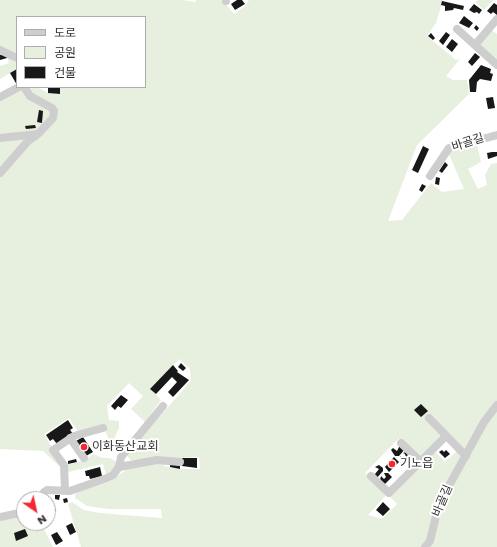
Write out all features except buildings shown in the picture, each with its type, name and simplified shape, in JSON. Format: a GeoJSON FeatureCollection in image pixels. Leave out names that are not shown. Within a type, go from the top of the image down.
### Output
{"type":"FeatureCollection","features":[{"type":"Feature","properties":{"kind":"lane"},"geometry":{"type":"LineString","coordinates":[[476,45],[497,19]]}},
{"type":"Feature","properties":{"kind":"lane"},"geometry":{"type":"LineString","coordinates":[[457,29],[497,65]]}},
{"type":"Feature","properties":{"kind":"lane"},"geometry":{"type":"LineString","coordinates":[[0,50],[16,58]]}},
{"type":"Feature","properties":{"kind":"lane"},"geometry":{"type":"LineString","coordinates":[[0,97],[18,88]]}},
{"type":"Feature","properties":{"kind":"lane"},"geometry":{"type":"LineString","coordinates":[[0,173],[28,141],[48,126],[53,118],[54,111],[48,105],[30,96],[25,88]]}},
{"type":"Feature","properties":{"kind":"lane"},"geometry":{"type":"LineString","coordinates":[[0,138],[38,134]]}},
{"type":"Feature","properties":{"kind":"lane","name":"바골길"},"geometry":{"type":"LineString","coordinates":[[430,176],[449,148],[497,135]]}},
{"type":"Feature","properties":{"kind":"lane","name":"바골길"},"geometry":{"type":"LineString","coordinates":[[425,547],[430,541],[441,502],[484,422],[497,405]]}},
{"type":"Feature","properties":{"kind":"lane"},"geometry":{"type":"LineString","coordinates":[[46,491],[70,491],[113,475],[119,467],[121,457],[163,406]]}},
{"type":"Feature","properties":{"kind":"lane"},"geometry":{"type":"LineString","coordinates":[[429,418],[466,456]]}},
{"type":"Feature","properties":{"kind":"lane"},"geometry":{"type":"LineString","coordinates":[[65,490],[64,465],[53,450],[70,438],[103,428]]}},
{"type":"Feature","properties":{"kind":"lane"},"geometry":{"type":"LineString","coordinates":[[371,476],[389,493],[446,436]]}},
{"type":"Feature","properties":{"kind":"lane"},"geometry":{"type":"LineString","coordinates":[[70,438],[84,458]]}},
{"type":"Feature","properties":{"kind":"lane"},"geometry":{"type":"LineString","coordinates":[[401,443],[420,461]]}},
{"type":"Feature","properties":{"kind":"lane"},"geometry":{"type":"LineString","coordinates":[[119,467],[157,460],[180,462]]}},
{"type":"Feature","properties":{"kind":"lane"},"geometry":{"type":"LineString","coordinates":[[0,517],[16,514]]}},
{"type":"Feature","properties":{"kind":"green space"},"geometry":{"type":"Polygon","coordinates":[[[0,0],[183,0],[195,2],[196,0],[224,0],[234,14],[245,6],[249,0],[443,0],[436,23],[427,36],[456,60],[460,59],[446,76],[453,80],[467,80],[469,94],[417,145],[388,221],[402,220],[431,183],[442,192],[464,189],[448,152],[476,141],[481,162],[468,169],[478,189],[487,185],[485,175],[491,164],[497,163],[497,403],[465,449],[442,436],[420,459],[399,438],[365,473],[387,494],[368,515],[382,519],[397,504],[389,496],[435,451],[445,462],[457,451],[462,457],[428,541],[423,547],[81,547],[68,504],[72,502],[84,510],[100,513],[162,518],[161,509],[109,509],[87,506],[75,498],[75,495],[78,492],[109,482],[130,467],[165,463],[164,466],[180,469],[200,469],[199,457],[130,460],[127,455],[191,381],[190,369],[179,359],[151,389],[161,400],[145,422],[131,409],[143,396],[129,383],[107,406],[109,420],[119,421],[119,428],[111,445],[105,449],[110,442],[105,430],[79,433],[69,418],[44,434],[62,464],[60,467],[43,451],[0,449],[0,175],[56,115],[32,96],[28,88],[39,88],[48,93],[60,94],[60,88],[146,88],[146,16],[16,16],[16,56],[0,48],[0,0]]]}},
{"type":"Feature","properties":{"kind":"green space"},"geometry":{"type":"Polygon","coordinates":[[[478,0],[493,0],[484,10],[475,2],[478,0]]]}},
{"type":"Feature","properties":{"kind":"green space"},"geometry":{"type":"Polygon","coordinates":[[[491,30],[497,34],[497,62],[479,44],[491,30]]]}},
{"type":"Feature","properties":{"kind":"green space"},"geometry":{"type":"Polygon","coordinates":[[[6,54],[16,59],[16,70],[0,79],[0,66],[9,63],[6,54]]]}},
{"type":"Feature","properties":{"kind":"green space"},"geometry":{"type":"Polygon","coordinates":[[[21,90],[52,112],[41,130],[0,137],[0,99],[21,90]]]}},
{"type":"Feature","properties":{"kind":"green space"},"geometry":{"type":"Polygon","coordinates":[[[0,139],[25,140],[0,171],[0,139]]]}},
{"type":"Feature","properties":{"kind":"green space"},"geometry":{"type":"Polygon","coordinates":[[[497,407],[497,547],[428,547],[445,497],[497,407]]]}},
{"type":"Feature","properties":{"kind":"green space"},"geometry":{"type":"Polygon","coordinates":[[[94,454],[102,458],[110,458],[118,463],[117,466],[106,475],[103,464],[68,472],[66,465],[82,461],[94,454]]]}},
{"type":"Feature","properties":{"kind":"green space"},"geometry":{"type":"Polygon","coordinates":[[[16,516],[16,531],[45,531],[53,547],[0,547],[0,519],[16,516]]]}},
{"type":"Feature","properties":{"kind":"place","name":"이화동산교회"},"geometry":{"type":"Point","coordinates":[84,447]}},
{"type":"Feature","properties":{"kind":"place","name":"기노읍"},"geometry":{"type":"Point","coordinates":[392,464]}}]}
